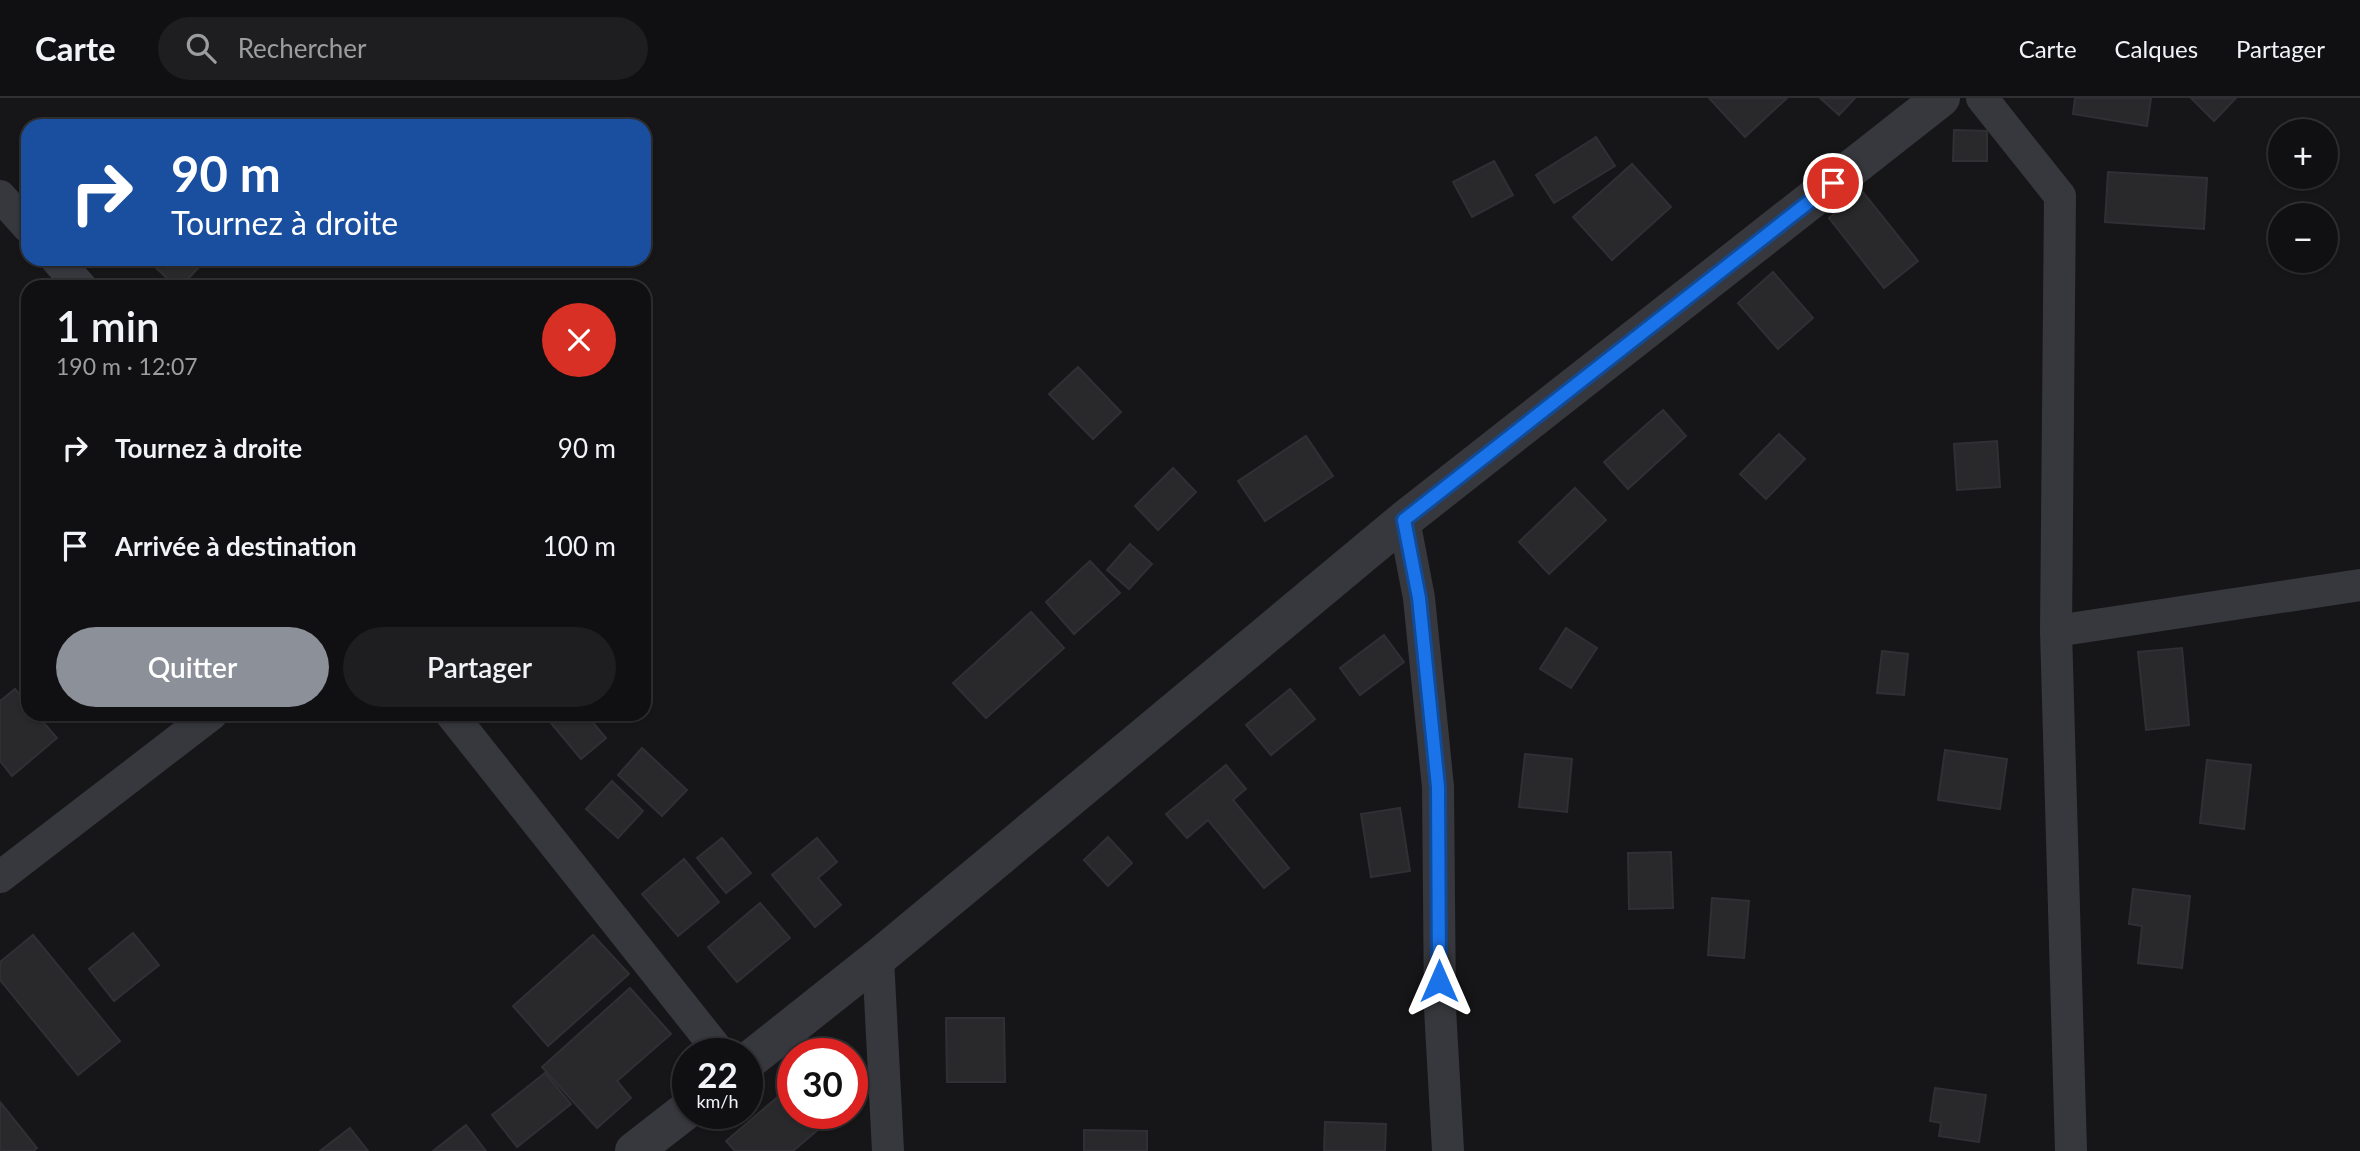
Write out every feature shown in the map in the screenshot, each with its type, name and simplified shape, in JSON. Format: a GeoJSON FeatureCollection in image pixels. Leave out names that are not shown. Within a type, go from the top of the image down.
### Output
{"type":"FeatureCollection","features":[{"type":"Feature","properties":{"kind":"street"},"geometry":{"type":"LineString","coordinates":[[763,1049],[878,958],[1404,520],[1941,98]]}},
{"type":"Feature","properties":{"kind":"street"},"geometry":{"type":"LineString","coordinates":[[1982,98],[2060,196],[2056,631],[2071,1151]]}},
{"type":"Feature","properties":{"kind":"street"},"geometry":{"type":"LineString","coordinates":[[0,196],[21,219]]}},
{"type":"Feature","properties":{"kind":"street"},"geometry":{"type":"LineString","coordinates":[[62,266],[75,280]]}},
{"type":"Feature","properties":{"kind":"street"},"geometry":{"type":"LineString","coordinates":[[1404,520],[1419,598],[1438,787],[1440,1008],[1448,1151]]}},
{"type":"Feature","properties":{"kind":"street"},"geometry":{"type":"LineString","coordinates":[[2056,631],[2360,585]]}},
{"type":"Feature","properties":{"kind":"street"},"geometry":{"type":"LineString","coordinates":[[0,877],[203,721]]}},
{"type":"Feature","properties":{"kind":"street"},"geometry":{"type":"LineString","coordinates":[[457,721],[708,1038]]}},
{"type":"Feature","properties":{"kind":"street"},"geometry":{"type":"LineString","coordinates":[[878,958],[888,1151]]}},
{"type":"Feature","properties":{"kind":"street"},"geometry":{"type":"LineString","coordinates":[[634,1151],[672,1121]]}},
{"type":"Feature","properties":{"kind":"building"},"geometry":{"type":"Polygon","coordinates":[[[1709,98],[1787,98],[1745,137],[1709,98]]]}},
{"type":"Feature","properties":{"kind":"building"},"geometry":{"type":"Polygon","coordinates":[[[1820,98],[1855,98],[1839,115],[1820,98]]]}},
{"type":"Feature","properties":{"kind":"building"},"geometry":{"type":"Polygon","coordinates":[[[2075,98],[2151,98],[2147,126],[2073,114],[2075,98]]]}},
{"type":"Feature","properties":{"kind":"building"},"geometry":{"type":"Polygon","coordinates":[[[2191,98],[2236,98],[2214,121],[2191,98]]]}},
{"type":"Feature","properties":{"kind":"building"},"geometry":{"type":"Polygon","coordinates":[[[1954,130],[1987,131],[1987,161],[1953,161],[1954,130]]]}},
{"type":"Feature","properties":{"kind":"building"},"geometry":{"type":"Polygon","coordinates":[[[1596,137],[1615,166],[1554,203],[1536,175],[1596,137]]]}},
{"type":"Feature","properties":{"kind":"building"},"geometry":{"type":"Polygon","coordinates":[[[1494,161],[1513,195],[1472,217],[1453,182],[1494,161]]]}},
{"type":"Feature","properties":{"kind":"building"},"geometry":{"type":"Polygon","coordinates":[[[1632,164],[1671,207],[1612,260],[1573,217],[1632,164]]]}},
{"type":"Feature","properties":{"kind":"building"},"geometry":{"type":"Polygon","coordinates":[[[2108,172],[2207,178],[2204,229],[2105,222],[2108,172]]]}},
{"type":"Feature","properties":{"kind":"building"},"geometry":{"type":"Polygon","coordinates":[[[1863,192],[1918,261],[1884,288],[1829,218],[1863,192]]]}},
{"type":"Feature","properties":{"kind":"building"},"geometry":{"type":"Polygon","coordinates":[[[154,266],[200,266],[187,280],[169,280],[154,266]]]}},
{"type":"Feature","properties":{"kind":"building"},"geometry":{"type":"Polygon","coordinates":[[[1773,272],[1813,318],[1778,349],[1738,303],[1773,272]]]}},
{"type":"Feature","properties":{"kind":"building"},"geometry":{"type":"Polygon","coordinates":[[[1078,367],[1121,412],[1093,439],[1049,394],[1078,367]]]}},
{"type":"Feature","properties":{"kind":"building"},"geometry":{"type":"Polygon","coordinates":[[[1663,410],[1686,436],[1628,489],[1604,462],[1663,410]]]}},
{"type":"Feature","properties":{"kind":"building"},"geometry":{"type":"Polygon","coordinates":[[[1779,434],[1805,459],[1766,499],[1740,474],[1779,434]]]}},
{"type":"Feature","properties":{"kind":"building"},"geometry":{"type":"Polygon","coordinates":[[[1306,436],[1333,476],[1265,521],[1238,481],[1306,436]]]}},
{"type":"Feature","properties":{"kind":"building"},"geometry":{"type":"Polygon","coordinates":[[[1997,441],[2000,487],[1957,490],[1954,444],[1997,441]]]}},
{"type":"Feature","properties":{"kind":"building"},"geometry":{"type":"Polygon","coordinates":[[[1173,468],[1196,492],[1158,530],[1135,506],[1173,468]]]}},
{"type":"Feature","properties":{"kind":"building"},"geometry":{"type":"Polygon","coordinates":[[[1575,488],[1606,520],[1549,574],[1519,542],[1575,488]]]}},
{"type":"Feature","properties":{"kind":"building"},"geometry":{"type":"Polygon","coordinates":[[[1130,544],[1152,564],[1129,589],[1107,570],[1130,544]]]}},
{"type":"Feature","properties":{"kind":"building"},"geometry":{"type":"Polygon","coordinates":[[[1090,561],[1120,593],[1074,634],[1046,602],[1090,561]]]}},
{"type":"Feature","properties":{"kind":"building"},"geometry":{"type":"Polygon","coordinates":[[[1031,612],[1064,648],[986,718],[953,683],[1031,612]]]}},
{"type":"Feature","properties":{"kind":"building"},"geometry":{"type":"Polygon","coordinates":[[[1566,628],[1597,648],[1571,688],[1540,669],[1566,628]]]}},
{"type":"Feature","properties":{"kind":"building"},"geometry":{"type":"Polygon","coordinates":[[[1384,635],[1404,662],[1360,695],[1340,668],[1384,635]]]}},
{"type":"Feature","properties":{"kind":"building"},"geometry":{"type":"Polygon","coordinates":[[[2182,648],[2189,725],[2146,730],[2138,652],[2182,648]]]}},
{"type":"Feature","properties":{"kind":"building"},"geometry":{"type":"Polygon","coordinates":[[[1882,651],[1908,654],[1904,695],[1877,693],[1882,651]]]}},
{"type":"Feature","properties":{"kind":"building"},"geometry":{"type":"Polygon","coordinates":[[[15,689],[21,696],[21,721],[42,721],[57,738],[12,776],[0,761],[0,701],[15,689]]]}},
{"type":"Feature","properties":{"kind":"building"},"geometry":{"type":"Polygon","coordinates":[[[1290,689],[1315,719],[1271,755],[1246,725],[1290,689]]]}},
{"type":"Feature","properties":{"kind":"building"},"geometry":{"type":"Polygon","coordinates":[[[592,721],[606,738],[581,759],[550,722],[592,721]]]}},
{"type":"Feature","properties":{"kind":"building"},"geometry":{"type":"Polygon","coordinates":[[[642,748],[687,790],[662,816],[618,775],[642,748]]]}},
{"type":"Feature","properties":{"kind":"building"},"geometry":{"type":"Polygon","coordinates":[[[1945,750],[2007,759],[2000,809],[1938,800],[1945,750]]]}},
{"type":"Feature","properties":{"kind":"building"},"geometry":{"type":"Polygon","coordinates":[[[1525,754],[1572,759],[1567,812],[1519,807],[1525,754]]]}},
{"type":"Feature","properties":{"kind":"building"},"geometry":{"type":"Polygon","coordinates":[[[2207,760],[2251,765],[2244,829],[2200,823],[2207,760]]]}},
{"type":"Feature","properties":{"kind":"building"},"geometry":{"type":"Polygon","coordinates":[[[1226,765],[1246,789],[1233,800],[1289,868],[1264,888],[1208,820],[1187,838],[1166,814],[1226,765]]]}},
{"type":"Feature","properties":{"kind":"building"},"geometry":{"type":"Polygon","coordinates":[[[612,781],[643,811],[618,838],[586,809],[612,781]]]}},
{"type":"Feature","properties":{"kind":"building"},"geometry":{"type":"Polygon","coordinates":[[[1400,808],[1410,871],[1371,877],[1361,814],[1400,808]]]}},
{"type":"Feature","properties":{"kind":"building"},"geometry":{"type":"Polygon","coordinates":[[[1108,837],[1132,863],[1108,886],[1084,860],[1108,837]]]}},
{"type":"Feature","properties":{"kind":"building"},"geometry":{"type":"Polygon","coordinates":[[[722,838],[751,873],[726,893],[697,858],[722,838]]]}},
{"type":"Feature","properties":{"kind":"building"},"geometry":{"type":"Polygon","coordinates":[[[817,838],[837,862],[818,878],[841,905],[815,927],[772,875],[817,838]]]}},
{"type":"Feature","properties":{"kind":"building"},"geometry":{"type":"Polygon","coordinates":[[[1671,852],[1673,908],[1629,909],[1628,853],[1671,852]]]}},
{"type":"Feature","properties":{"kind":"building"},"geometry":{"type":"Polygon","coordinates":[[[684,859],[719,902],[678,936],[642,894],[684,859]]]}},
{"type":"Feature","properties":{"kind":"building"},"geometry":{"type":"Polygon","coordinates":[[[2133,889],[2190,896],[2182,968],[2138,963],[2142,926],[2129,924],[2133,889]]]}},
{"type":"Feature","properties":{"kind":"building"},"geometry":{"type":"Polygon","coordinates":[[[1712,898],[1749,901],[1744,958],[1708,955],[1712,898]]]}},
{"type":"Feature","properties":{"kind":"building"},"geometry":{"type":"Polygon","coordinates":[[[760,903],[790,938],[737,982],[708,947],[760,903]]]}},
{"type":"Feature","properties":{"kind":"building"},"geometry":{"type":"Polygon","coordinates":[[[133,933],[159,965],[114,1001],[89,969],[133,933]]]}},
{"type":"Feature","properties":{"kind":"building"},"geometry":{"type":"Polygon","coordinates":[[[33,935],[120,1041],[78,1075],[0,980],[0,962],[33,935]]]}},
{"type":"Feature","properties":{"kind":"building"},"geometry":{"type":"Polygon","coordinates":[[[593,935],[629,974],[548,1046],[513,1006],[593,935]]]}},
{"type":"Feature","properties":{"kind":"building"},"geometry":{"type":"Polygon","coordinates":[[[630,988],[671,1034],[617,1081],[631,1098],[597,1128],[542,1067],[630,988]]]}},
{"type":"Feature","properties":{"kind":"building"},"geometry":{"type":"Polygon","coordinates":[[[946,1018],[1004,1018],[1005,1082],[947,1082],[946,1018]]]}},
{"type":"Feature","properties":{"kind":"building"},"geometry":{"type":"Polygon","coordinates":[[[545,1073],[571,1104],[517,1147],[492,1115],[545,1073]]]}},
{"type":"Feature","properties":{"kind":"building"},"geometry":{"type":"Polygon","coordinates":[[[1935,1088],[1986,1095],[1979,1142],[1939,1136],[1941,1123],[1930,1121],[1935,1088]]]}},
{"type":"Feature","properties":{"kind":"building"},"geometry":{"type":"Polygon","coordinates":[[[777,1098],[777,1129],[819,1129],[793,1151],[735,1151],[726,1141],[740,1129],[763,1129],[763,1110],[777,1098]]]}},
{"type":"Feature","properties":{"kind":"building"},"geometry":{"type":"Polygon","coordinates":[[[0,1102],[37,1148],[33,1151],[0,1151],[0,1102]]]}},
{"type":"Feature","properties":{"kind":"building"},"geometry":{"type":"Polygon","coordinates":[[[1325,1122],[1386,1124],[1385,1151],[1324,1151],[1325,1122]]]}},
{"type":"Feature","properties":{"kind":"building"},"geometry":{"type":"Polygon","coordinates":[[[466,1125],[486,1151],[433,1151],[466,1125]]]}},
{"type":"Feature","properties":{"kind":"building"},"geometry":{"type":"Polygon","coordinates":[[[350,1128],[368,1151],[320,1151],[350,1128]]]}},
{"type":"Feature","properties":{"kind":"building"},"geometry":{"type":"Polygon","coordinates":[[[1084,1130],[1147,1131],[1147,1151],[1084,1151],[1084,1130]]]}},
{"type":"Feature","properties":{"kind":"route"},"geometry":{"type":"LineString","coordinates":[[1439,981],[1438,787],[1419,598],[1404,520],[1833,183]]}}]}
